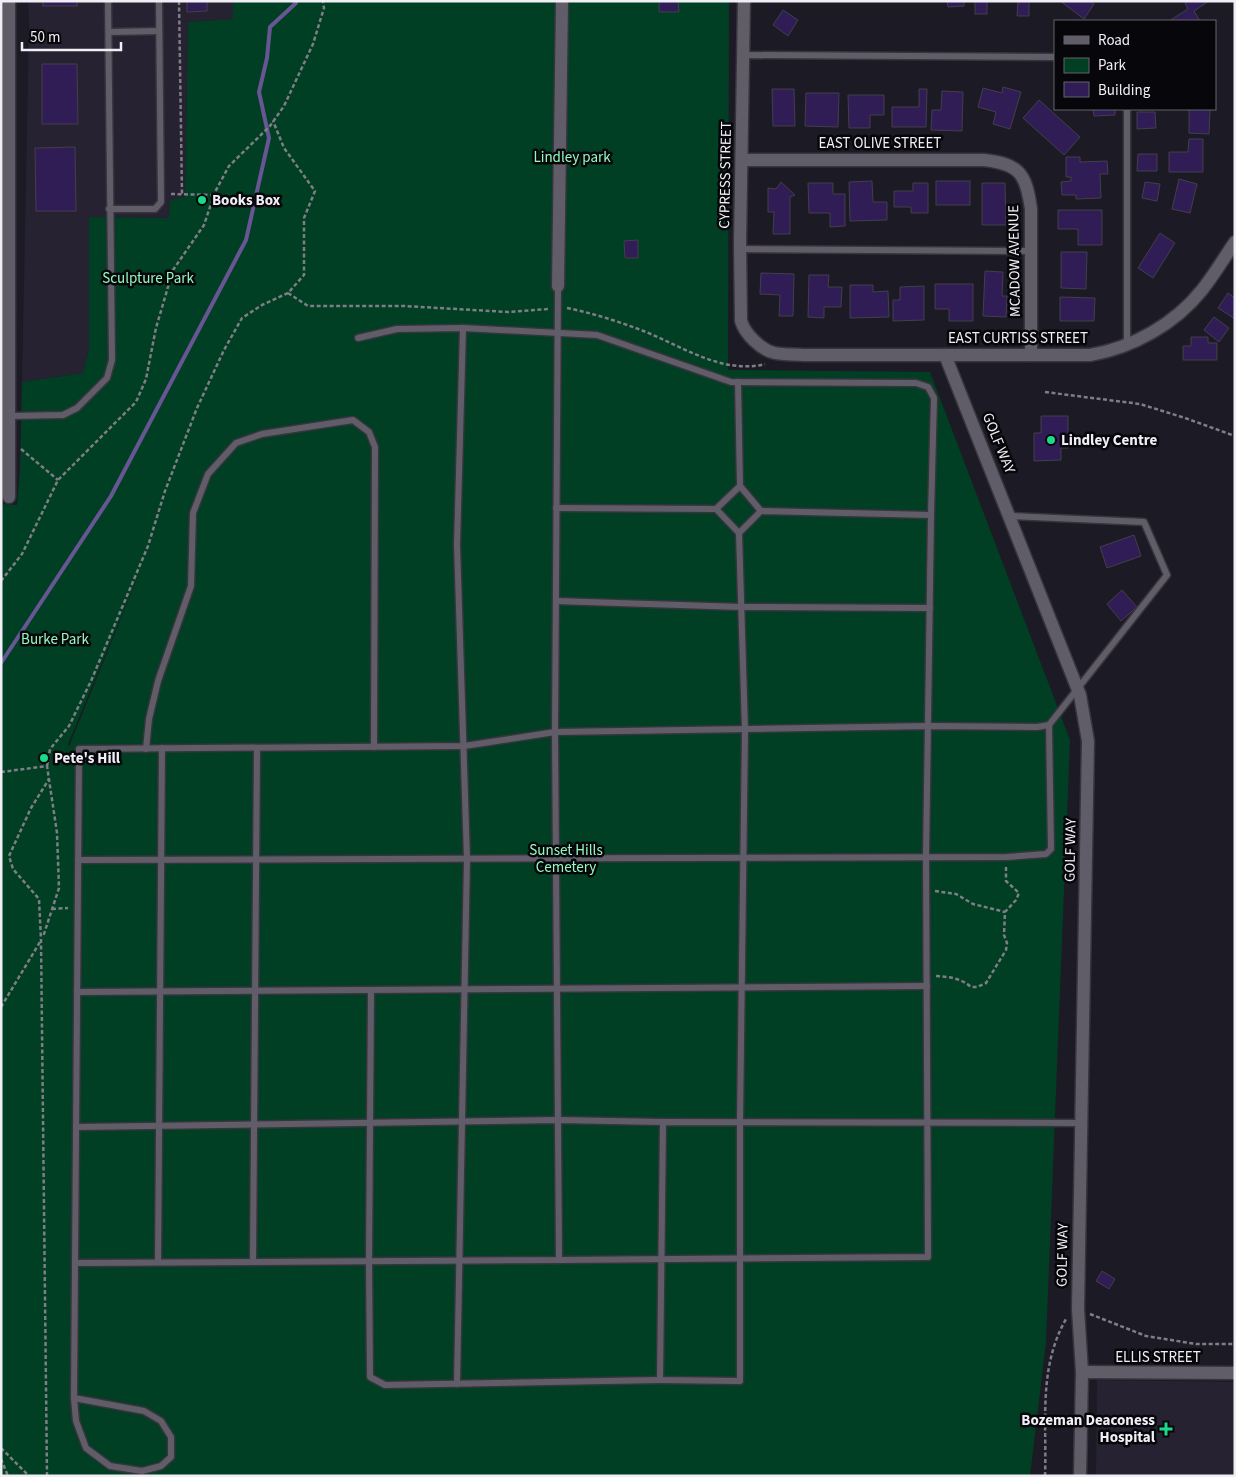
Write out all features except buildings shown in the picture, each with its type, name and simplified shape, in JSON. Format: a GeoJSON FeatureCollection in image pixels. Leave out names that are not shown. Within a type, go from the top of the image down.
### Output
{"type":"FeatureCollection","features":[{"type":"Feature","properties":{"kind":"street"},"geometry":{"type":"LineString","coordinates":[[9,1],[5,136],[5,354],[10,416],[9,497]]}},
{"type":"Feature","properties":{"kind":"street"},"geometry":{"type":"LineString","coordinates":[[558,286],[562,1]]}},
{"type":"Feature","properties":{"kind":"street","name":"CYPRESS STREET"},"geometry":{"type":"LineString","coordinates":[[744,1],[740,249],[741,321],[744,331],[758,343]]}},
{"type":"Feature","properties":{"kind":"street","name":"EAST OLIVE STREET"},"geometry":{"type":"LineString","coordinates":[[742,160],[984,160],[999,161],[1010,165],[1016,171]]}},
{"type":"Feature","properties":{"kind":"street","name":"MCADOW AVENUE"},"geometry":{"type":"LineString","coordinates":[[1016,171],[1024,178],[1029,192],[1031,208],[1031,355]]}},
{"type":"Feature","properties":{"kind":"street","name":"EAST CURTISS STREET"},"geometry":{"type":"LineString","coordinates":[[758,343],[774,353],[804,355],[1090,355],[1108,352],[1127,346],[1149,334],[1182,310],[1201,292],[1235,242]]}},
{"type":"Feature","properties":{"kind":"street","name":"GOLF WAY"},"geometry":{"type":"LineString","coordinates":[[945,355],[1078,689],[1088,741],[1080,1123],[1078,1309],[1082,1372],[1080,1476]]}},
{"type":"Feature","properties":{"kind":"street","name":"ELLIS STREET"},"geometry":{"type":"LineString","coordinates":[[1082,1372],[1235,1373]]}},
{"type":"Feature","properties":{"kind":"lane"},"geometry":{"type":"LineString","coordinates":[[10,416],[63,415],[77,408],[107,378],[112,360],[108,1]]}},
{"type":"Feature","properties":{"kind":"lane"},"geometry":{"type":"LineString","coordinates":[[109,209],[155,209],[162,202],[160,1]]}},
{"type":"Feature","properties":{"kind":"lane"},"geometry":{"type":"LineString","coordinates":[[109,32],[159,31]]}},
{"type":"Feature","properties":{"kind":"lane"},"geometry":{"type":"LineString","coordinates":[[744,55],[1054,57]]}},
{"type":"Feature","properties":{"kind":"lane"},"geometry":{"type":"LineString","coordinates":[[1127,110],[1127,346]]}},
{"type":"Feature","properties":{"kind":"lane"},"geometry":{"type":"LineString","coordinates":[[740,249],[1031,251]]}},
{"type":"Feature","properties":{"kind":"lane"},"geometry":{"type":"LineString","coordinates":[[558,286],[554,732],[559,1260]]}},
{"type":"Feature","properties":{"kind":"lane"},"geometry":{"type":"LineString","coordinates":[[457,1384],[467,859],[457,545],[463,328]]}},
{"type":"Feature","properties":{"kind":"lane"},"geometry":{"type":"LineString","coordinates":[[75,1263],[928,1257],[926,857],[934,398],[928,386],[916,383],[731,382],[597,334],[463,328],[397,329],[358,338]]}},
{"type":"Feature","properties":{"kind":"lane"},"geometry":{"type":"LineString","coordinates":[[738,382],[740,486],[761,511]]}},
{"type":"Feature","properties":{"kind":"lane"},"geometry":{"type":"LineString","coordinates":[[146,749],[149,719],[158,681],[191,586],[194,514],[208,474],[236,443],[262,434],[353,420],[368,432],[375,447],[374,746]]}},
{"type":"Feature","properties":{"kind":"lane"},"geometry":{"type":"LineString","coordinates":[[556,508],[716,509],[740,486]]}},
{"type":"Feature","properties":{"kind":"lane"},"geometry":{"type":"LineString","coordinates":[[371,990],[370,1377],[385,1385],[660,1380],[740,1381],[740,1122],[745,730],[739,533],[716,509]]}},
{"type":"Feature","properties":{"kind":"lane"},"geometry":{"type":"LineString","coordinates":[[739,533],[761,511],[931,515]]}},
{"type":"Feature","properties":{"kind":"lane"},"geometry":{"type":"LineString","coordinates":[[74,1398],[144,1411],[161,1422],[171,1437],[170,1458],[161,1466],[142,1471],[110,1466],[86,1448],[76,1422],[74,1398],[79,749],[464,746],[554,732],[928,726],[1037,727],[1048,725],[1167,575],[1144,522],[1010,516]]}},
{"type":"Feature","properties":{"kind":"lane"},"geometry":{"type":"LineString","coordinates":[[556,602],[741,607],[930,608]]}},
{"type":"Feature","properties":{"kind":"lane"},"geometry":{"type":"LineString","coordinates":[[78,860],[1007,857],[1046,854],[1051,849],[1048,725]]}},
{"type":"Feature","properties":{"kind":"lane"},"geometry":{"type":"LineString","coordinates":[[158,1262],[162,748]]}},
{"type":"Feature","properties":{"kind":"lane"},"geometry":{"type":"LineString","coordinates":[[253,1262],[257,748]]}},
{"type":"Feature","properties":{"kind":"lane"},"geometry":{"type":"LineString","coordinates":[[77,992],[927,986]]}},
{"type":"Feature","properties":{"kind":"lane"},"geometry":{"type":"LineString","coordinates":[[76,1127],[558,1120],[1080,1123]]}},
{"type":"Feature","properties":{"kind":"lane"},"geometry":{"type":"LineString","coordinates":[[660,1380],[663,1122]]}},
{"type":"Feature","properties":{"kind":"path"},"geometry":{"type":"LineString","coordinates":[[179,1],[182,194]]}},
{"type":"Feature","properties":{"kind":"path"},"geometry":{"type":"LineString","coordinates":[[1,581],[22,554],[58,480],[136,402],[146,379],[156,328],[173,270],[204,225],[214,195],[229,166],[270,126],[284,106],[313,44],[324,8],[324,1]]}},
{"type":"Feature","properties":{"kind":"path"},"geometry":{"type":"LineString","coordinates":[[1,1007],[41,940],[59,888],[57,833],[47,766],[50,749],[69,726],[91,680],[148,546],[164,491],[196,408],[224,350],[242,318],[262,305],[288,293],[304,275],[304,218],[315,191],[284,148],[273,121]]}},
{"type":"Feature","properties":{"kind":"path"},"geometry":{"type":"LineString","coordinates":[[161,194],[214,195]]}},
{"type":"Feature","properties":{"kind":"path"},"geometry":{"type":"LineString","coordinates":[[1045,392],[1140,404],[1235,436]]}},
{"type":"Feature","properties":{"kind":"path"},"geometry":{"type":"LineString","coordinates":[[9,440],[58,480]]}},
{"type":"Feature","properties":{"kind":"path"},"geometry":{"type":"LineString","coordinates":[[1,772],[47,766]]}},
{"type":"Feature","properties":{"kind":"path"},"geometry":{"type":"LineString","coordinates":[[47,1476],[39,899],[13,869],[9,856],[31,808],[49,779]]}},
{"type":"Feature","properties":{"kind":"path"},"geometry":{"type":"LineString","coordinates":[[927,976],[956,978],[966,982],[971,987],[977,987],[986,983],[1006,950],[1007,943],[1004,935],[1005,912],[1016,900],[1019,893],[1006,881],[1007,857]]}},
{"type":"Feature","properties":{"kind":"path"},"geometry":{"type":"LineString","coordinates":[[926,889],[956,894],[974,904],[1005,912]]}},
{"type":"Feature","properties":{"kind":"path"},"geometry":{"type":"LineString","coordinates":[[52,909],[78,908]]}},
{"type":"Feature","properties":{"kind":"path"},"geometry":{"type":"LineString","coordinates":[[1045,1476],[1044,1416],[1046,1376],[1054,1345],[1061,1328],[1068,1316],[1078,1309],[1146,1336],[1196,1344],[1235,1344]]}},
{"type":"Feature","properties":{"kind":"path"},"geometry":{"type":"LineString","coordinates":[[1,1448],[29,1476]]}},
{"type":"Feature","properties":{"kind":"path"},"geometry":{"type":"LineString","coordinates":[[1,1459],[8,1476]]}},
{"type":"Feature","properties":{"kind":"shaded area"},"geometry":{"type":"Polygon","coordinates":[[[28,1],[233,1],[233,19],[188,22],[185,198],[170,218],[89,217],[89,348],[83,373],[22,382],[29,26],[28,1]]]}},
{"type":"Feature","properties":{"kind":"shaded area","name":"Bozeman Deaconess Hospital"},"geometry":{"type":"Polygon","coordinates":[[[1097,1380],[1235,1382],[1235,1476],[1096,1476],[1097,1380]]]}},
{"type":"Feature","properties":{"kind":"green space","name":"Sunset Hills Cemetery"},"geometry":{"type":"Polygon","coordinates":[[[233,1],[729,1],[728,370],[930,372],[1070,740],[1046,1342],[1030,1476],[1,1476],[1,504],[17,505],[20,469],[22,382],[83,373],[89,348],[89,217],[169,218],[170,200],[185,197],[188,22],[233,19],[233,1]],[[147,555],[68,744],[69,746],[147,555]]]}},
{"type":"Feature","properties":{"kind":"waterway"},"geometry":{"type":"LineString","coordinates":[[1,663],[111,496],[246,240],[269,138],[259,92],[267,58],[270,27],[296,3],[295,1]]}},
{"type":"Feature","properties":{"kind":"place","name":"Books Box"},"geometry":{"type":"Point","coordinates":[202,200]}},
{"type":"Feature","properties":{"kind":"place","name":"Lindley Centre"},"geometry":{"type":"Point","coordinates":[1051,440]}},
{"type":"Feature","properties":{"kind":"place","name":"Pete's Hill"},"geometry":{"type":"Point","coordinates":[44,758]}},
{"type":"Feature","properties":{"kind":"place","name":"Bozeman Deaconess Hospital"},"geometry":{"type":"Point","coordinates":[1166,1429]}},
{"type":"Feature","properties":{"kind":"park label","name":"Lindley park"},"geometry":{"type":"Point","coordinates":[572,157]}},
{"type":"Feature","properties":{"kind":"park label","name":"Sculpture Park"},"geometry":{"type":"Point","coordinates":[148,278]}},
{"type":"Feature","properties":{"kind":"park label","name":"Burke Park"},"geometry":{"type":"Point","coordinates":[55,639]}}]}
